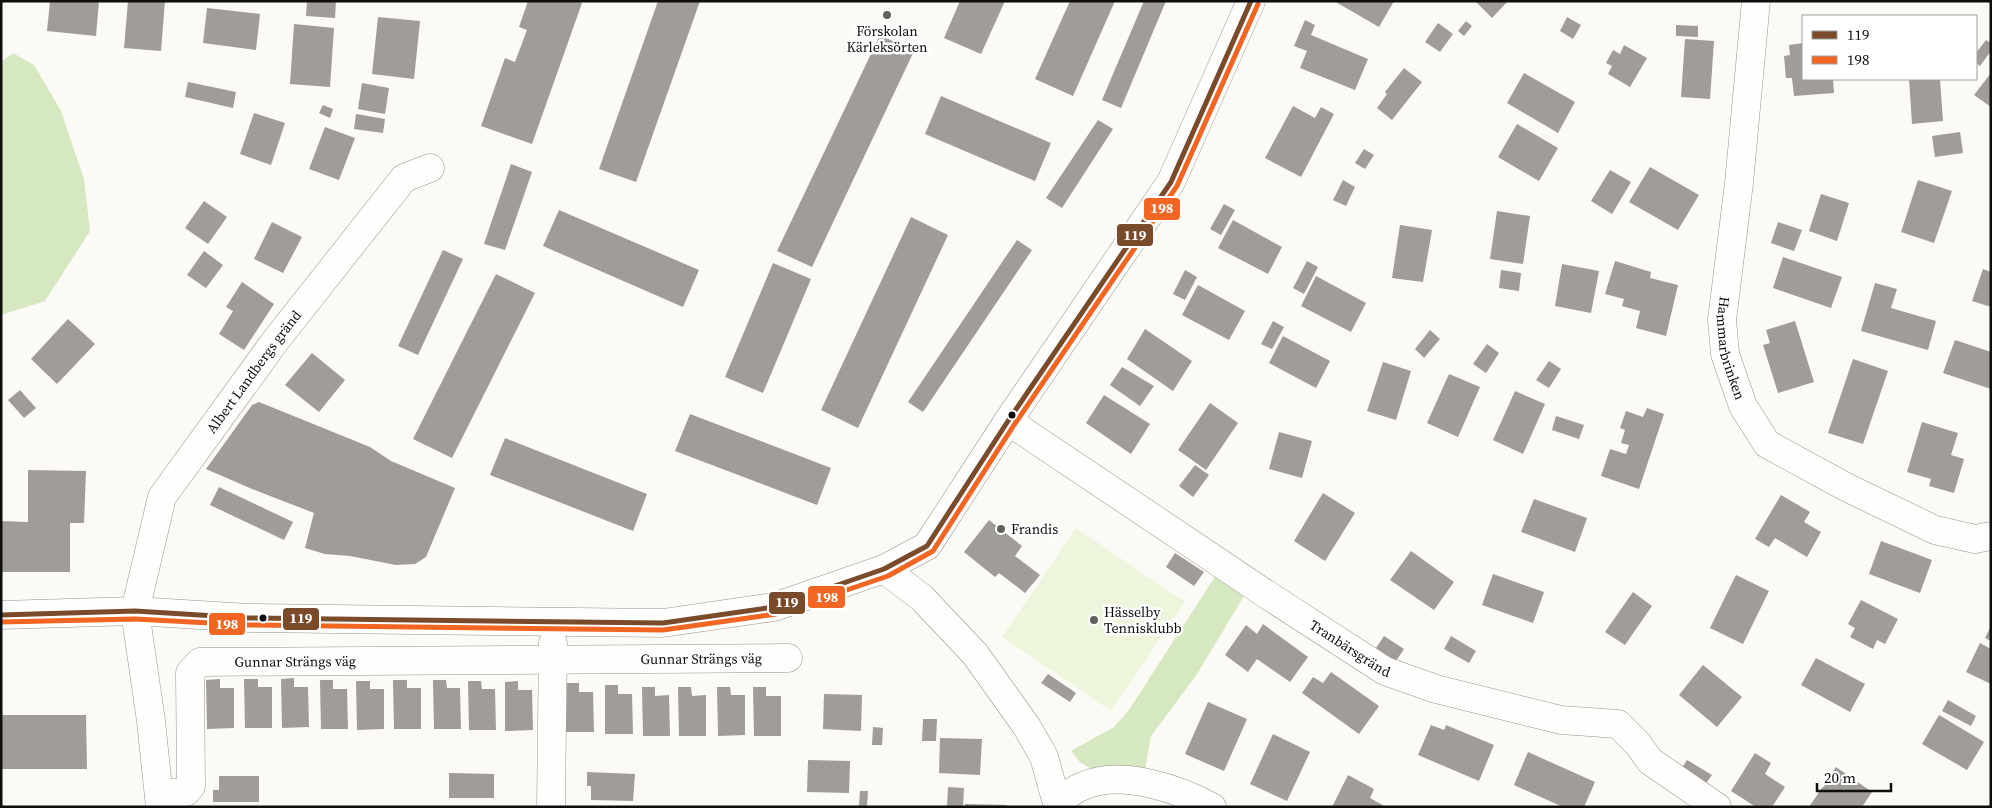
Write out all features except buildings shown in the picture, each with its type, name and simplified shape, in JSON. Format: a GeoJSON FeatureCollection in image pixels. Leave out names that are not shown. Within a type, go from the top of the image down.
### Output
{"type":"FeatureCollection","features":[{"type":"Feature","properties":{"kind":"street"},"geometry":{"type":"LineString","coordinates":[[1,615],[135,611],[248,618],[663,623],[774,607],[884,568],[927,546],[1008,421],[1171,182],[1251,1]]}},
{"type":"Feature","properties":{"kind":"street","name":"Hammarbrinken"},"geometry":{"type":"LineString","coordinates":[[1756,1],[1738,192],[1722,320],[1725,354],[1743,406],[1767,444],[1846,487],[1935,530],[1975,539],[1991,536]]}},
{"type":"Feature","properties":{"kind":"street","name":"Albert Landbergs gränd"},"geometry":{"type":"LineString","coordinates":[[135,611],[162,497],[276,340],[404,178],[430,168]]}},
{"type":"Feature","properties":{"kind":"street","name":"Tranbärsgränd"},"geometry":{"type":"LineString","coordinates":[[1008,421],[1262,591],[1385,670],[1436,689],[1561,720],[1618,724],[1638,744],[1650,761],[1717,807]]}},
{"type":"Feature","properties":{"kind":"street"},"geometry":{"type":"LineString","coordinates":[[884,568],[922,598],[975,654],[1027,727],[1044,757],[1057,804],[1084,785],[1109,780],[1156,784],[1190,795],[1212,807]]}},
{"type":"Feature","properties":{"kind":"street"},"geometry":{"type":"LineString","coordinates":[[135,611],[151,721],[160,801]]}},
{"type":"Feature","properties":{"kind":"street"},"geometry":{"type":"LineString","coordinates":[[551,807],[554,621]]}},
{"type":"Feature","properties":{"kind":"street","name":"Gunnar Strängs väg"},"geometry":{"type":"LineString","coordinates":[[160,801],[186,792],[191,786],[190,673],[200,662],[788,658]]}},
{"type":"Feature","properties":{"kind":"green space"},"geometry":{"type":"Polygon","coordinates":[[[13,53],[34,65],[61,111],[84,179],[90,231],[45,301],[1,315],[1,62],[13,53]]]}},
{"type":"Feature","properties":{"kind":"green space","name":"Hässelby Tennisklubb"},"geometry":{"type":"Polygon","coordinates":[[[1076,528],[1185,602],[1111,711],[1002,637],[1076,528]]]}},
{"type":"Feature","properties":{"kind":"green space"},"geometry":{"type":"Polygon","coordinates":[[[1216,575],[1244,596],[1197,674],[1151,736],[1145,770],[1090,768],[1080,762],[1071,751],[1114,727],[1129,710],[1216,575]]]}},
{"type":"Feature","properties":{"kind":"transit line","name":"119"},"geometry":{"type":"LineString","coordinates":[[1,615],[135,611],[248,618],[663,623],[774,607],[884,569],[927,546],[1008,421],[1171,182],[1251,1]]}},
{"type":"Feature","properties":{"kind":"transit line","name":"198"},"geometry":{"type":"LineString","coordinates":[[1,622],[135,619],[248,625],[663,630],[776,614],[888,576],[933,551],[1014,425],[1177,186],[1258,4]]}},
{"type":"Feature","properties":{"kind":"place","name":"Förskolan Kärleksörten"},"geometry":{"type":"Point","coordinates":[887,15]}},
{"type":"Feature","properties":{"kind":"place","name":"Frandis"},"geometry":{"type":"Point","coordinates":[1001,529]}},
{"type":"Feature","properties":{"kind":"place","name":"Hässelby Tennisklubb"},"geometry":{"type":"Point","coordinates":[1094,620]}}]}
